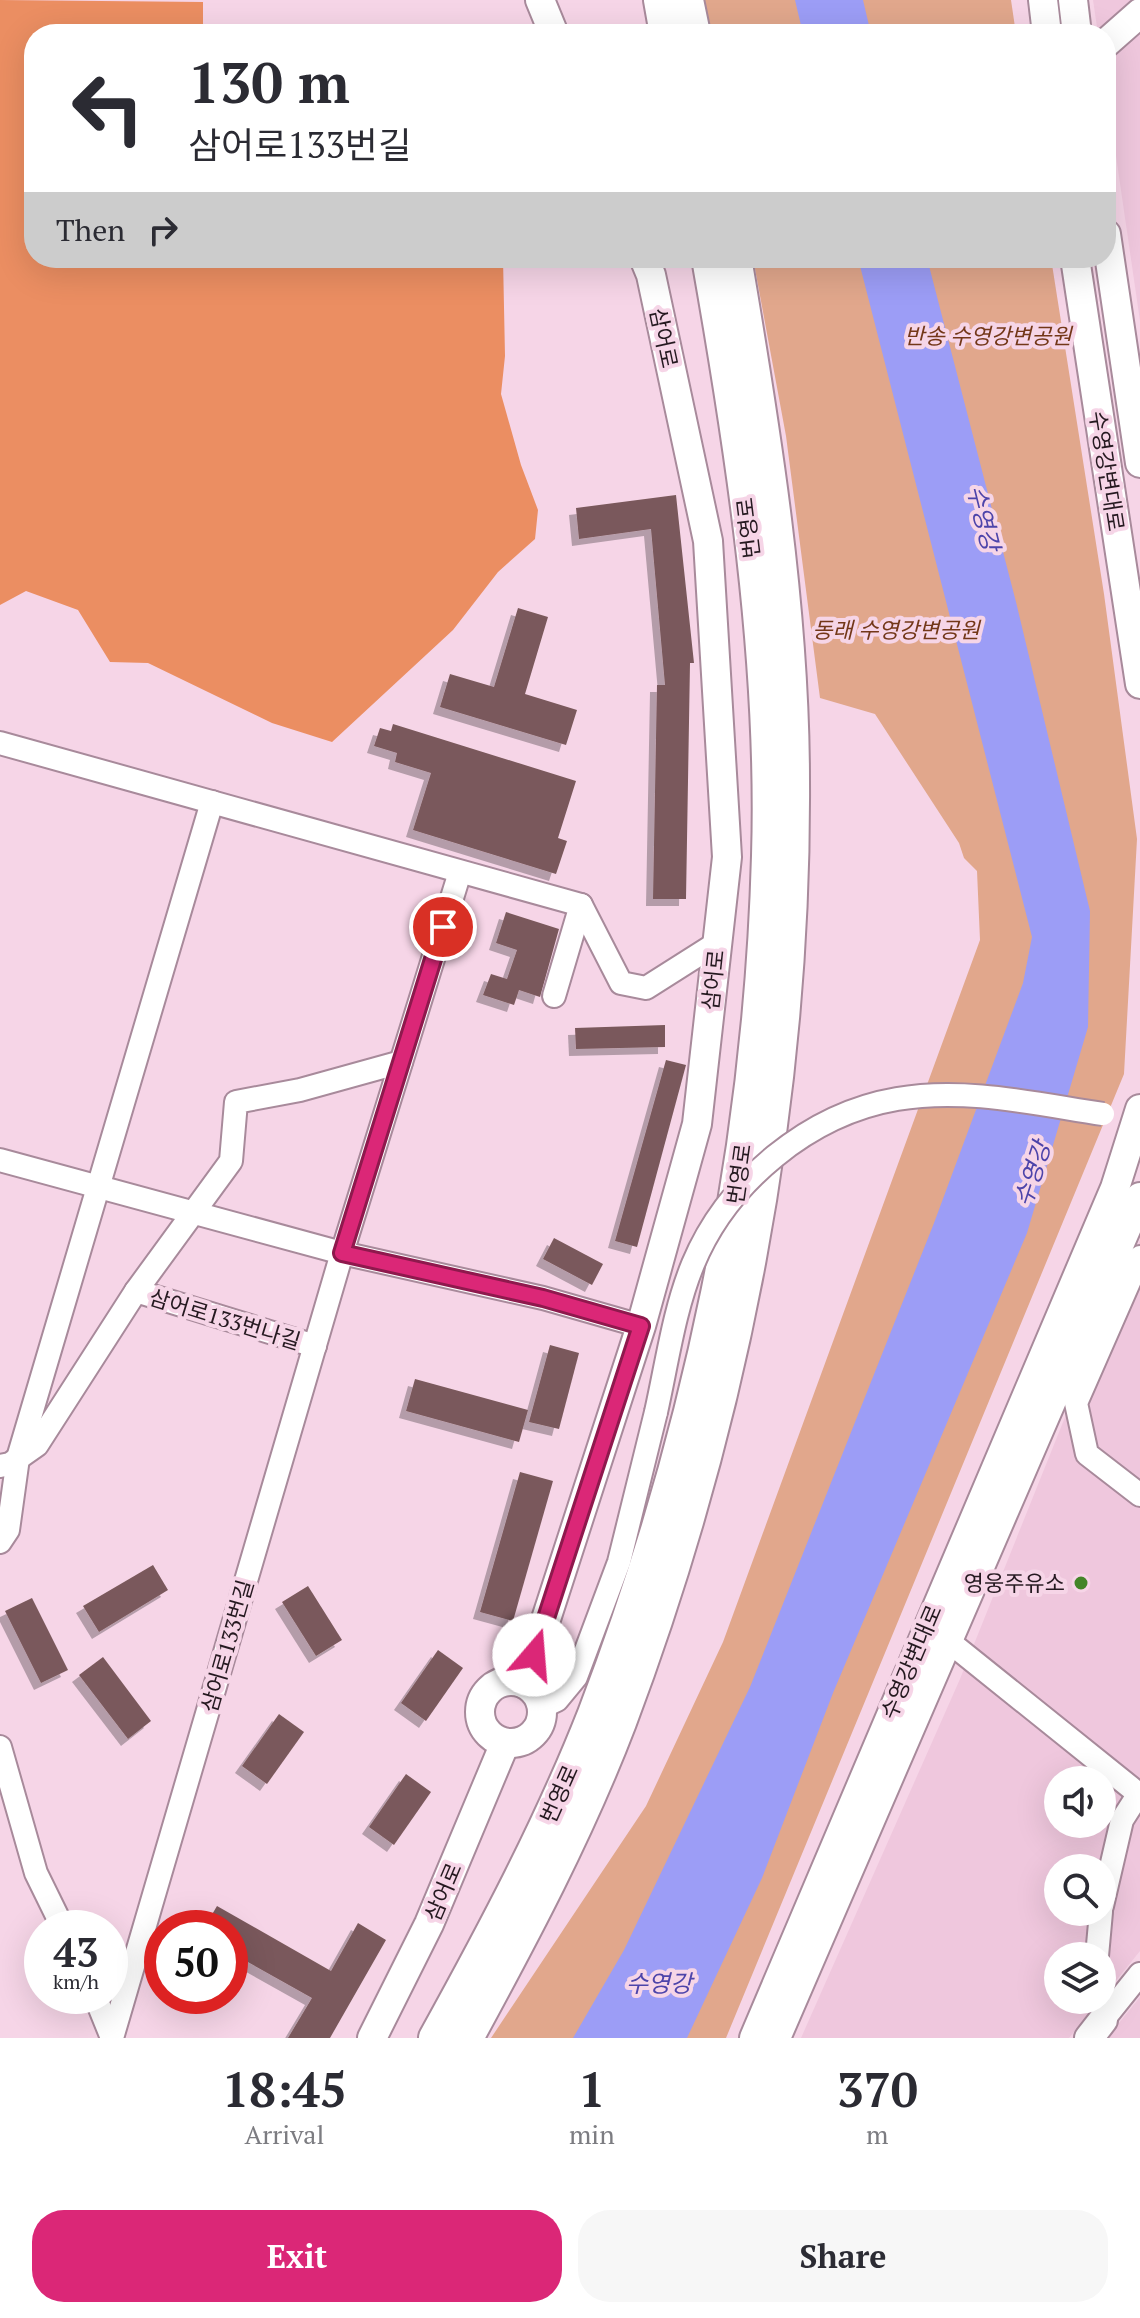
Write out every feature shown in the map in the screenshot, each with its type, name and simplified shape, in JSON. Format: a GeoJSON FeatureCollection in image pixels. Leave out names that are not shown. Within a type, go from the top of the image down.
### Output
{"type":"FeatureCollection","features":[{"type":"Feature","properties":{"kind":"highway"},"geometry":{"type":"LineString","coordinates":[[660,0],[664,24]]}},
{"type":"Feature","properties":{"kind":"highway"},"geometry":{"type":"LineString","coordinates":[[687,0],[692,24]]}},
{"type":"Feature","properties":{"kind":"highway","name":"번영로"},"geometry":{"type":"LineString","coordinates":[[435,2038],[533,1853],[598,1702],[645,1571],[680,1448],[739,1188],[758,1023],[768,853],[764,715],[749,531],[729,376],[710,268]]}},
{"type":"Feature","properties":{"kind":"highway","name":"번영로"},"geometry":{"type":"LineString","coordinates":[[467,2038],[543,1897],[619,1725],[667,1586],[718,1408],[754,1248],[776,1090],[788,967],[793,779],[773,510],[737,268]]}},
{"type":"Feature","properties":{"kind":"main road"},"geometry":{"type":"LineString","coordinates":[[540,0],[550,24]]}},
{"type":"Feature","properties":{"kind":"main road"},"geometry":{"type":"LineString","coordinates":[[1043,0],[1046,24]]}},
{"type":"Feature","properties":{"kind":"main road"},"geometry":{"type":"LineString","coordinates":[[1073,0],[1076,24]]}},
{"type":"Feature","properties":{"kind":"main road"},"geometry":{"type":"LineString","coordinates":[[1116,34],[1140,13]]}},
{"type":"Feature","properties":{"kind":"main road","name":"삼어로"},"geometry":{"type":"LineString","coordinates":[[525,1684],[641,1326],[697,1124],[727,857],[708,541],[648,268]]}},
{"type":"Feature","properties":{"kind":"main road","name":"수영강변대로"},"geometry":{"type":"LineString","coordinates":[[1077,268],[1140,684]]}},
{"type":"Feature","properties":{"kind":"main road","name":"수영강변대로"},"geometry":{"type":"LineString","coordinates":[[1111,268],[1140,463]]}},
{"type":"Feature","properties":{"kind":"main road","name":"수영강변대로"},"geometry":{"type":"LineString","coordinates":[[754,2038],[1087,1258],[1139,1116]]}},
{"type":"Feature","properties":{"kind":"main road","name":"수영강변대로"},"geometry":{"type":"LineString","coordinates":[[776,2038],[1140,1197]]}},
{"type":"Feature","properties":{"kind":"main road"},"geometry":{"type":"LineString","coordinates":[[515,1681],[525,1684],[533,1689],[542,1707],[542,1717],[533,1735],[524,1740],[505,1743],[495,1739],[481,1722],[481,1701],[495,1685],[515,1681]]}},
{"type":"Feature","properties":{"kind":"main road","name":"삼어로"},"geometry":{"type":"LineString","coordinates":[[372,2038],[429,1924],[505,1743]]}},
{"type":"Feature","properties":{"kind":"street"},"geometry":{"type":"LineString","coordinates":[[0,743],[581,905],[621,983],[646,988],[717,943]]}},
{"type":"Feature","properties":{"kind":"street"},"geometry":{"type":"LineString","coordinates":[[0,1542],[8,1530],[9,1462],[99,1187],[212,802]]}},
{"type":"Feature","properties":{"kind":"street","name":"삼어로133번길"},"geometry":{"type":"LineString","coordinates":[[112,2038],[342,1253],[460,872]]}},
{"type":"Feature","properties":{"kind":"street"},"geometry":{"type":"LineString","coordinates":[[554,996],[581,905]]}},
{"type":"Feature","properties":{"kind":"street"},"geometry":{"type":"LineString","coordinates":[[9,1462],[37,1445],[136,1291],[231,1161],[236,1102],[300,1090],[401,1062]]}},
{"type":"Feature","properties":{"kind":"street"},"geometry":{"type":"LineString","coordinates":[[542,1707],[557,1700],[576,1677],[619,1562],[693,1264],[720,1215],[755,1173],[802,1135],[853,1113],[897,1099],[958,1096],[1139,1116]]}},
{"type":"Feature","properties":{"kind":"street"},"geometry":{"type":"LineString","coordinates":[[0,1160],[342,1253],[543,1298],[641,1326]]}},
{"type":"Feature","properties":{"kind":"street"},"geometry":{"type":"LineString","coordinates":[[1140,1257],[1076,1403],[1087,1454],[1140,1495]]}},
{"type":"Feature","properties":{"kind":"street","name":"삼어로133번나길"},"geometry":{"type":"LineString","coordinates":[[136,1291],[315,1346]]}},
{"type":"Feature","properties":{"kind":"street"},"geometry":{"type":"LineString","coordinates":[[947,1640],[1139,1793],[1122,1820],[1114,1854]]}},
{"type":"Feature","properties":{"kind":"street"},"geometry":{"type":"LineString","coordinates":[[0,1747],[36,1873],[54,1910]]}},
{"type":"Feature","properties":{"kind":"street"},"geometry":{"type":"LineString","coordinates":[[1097,2019],[1140,1974]]}},
{"type":"Feature","properties":{"kind":"street"},"geometry":{"type":"LineString","coordinates":[[102,2014],[112,2038]]}},
{"type":"Feature","properties":{"kind":"shaded area"},"geometry":{"type":"Polygon","coordinates":[[[0,0],[203,2],[203,24],[24,24],[24,268],[503,268],[505,356],[501,394],[521,465],[538,510],[535,539],[498,572],[453,630],[332,742],[272,723],[148,663],[110,662],[78,610],[26,591],[0,605],[0,0]]]}},
{"type":"Feature","properties":{"kind":"shaded area"},"geometry":{"type":"Polygon","coordinates":[[[1093,0],[1140,0],[1140,321],[1116,156],[1116,24],[1097,24],[1093,0]]]}},
{"type":"Feature","properties":{"kind":"shaded area"},"geometry":{"type":"Polygon","coordinates":[[[1140,1240],[1140,1951],[1116,1981],[1116,1942],[1044,1942],[1044,2014],[1089,2014],[1069,2038],[801,2038],[960,1679],[1112,1300],[1140,1240]]]}},
{"type":"Feature","properties":{"kind":"shaded area"},"geometry":{"type":"Polygon","coordinates":[[[1140,1997],[1140,2038],[1107,2038],[1140,1997]]]}},
{"type":"Feature","properties":{"kind":"green space"},"geometry":{"type":"Polygon","coordinates":[[[702,0],[1011,0],[1015,24],[707,24],[702,0]]]}},
{"type":"Feature","properties":{"kind":"green space"},"geometry":{"type":"Polygon","coordinates":[[[755,268],[1053,268],[1104,594],[1137,839],[1124,1074],[726,2038],[491,2038],[646,1806],[723,1642],[980,940],[977,871],[964,858],[959,843],[875,714],[820,698],[786,436],[755,268]]]}},
{"type":"Feature","properties":{"kind":"water"},"geometry":{"type":"Polygon","coordinates":[[[795,0],[863,0],[869,24],[801,24],[795,0]]]}},
{"type":"Feature","properties":{"kind":"water","name":"수영강"},"geometry":{"type":"Polygon","coordinates":[[[861,268],[930,268],[1016,602],[1090,911],[1088,1027],[1027,1233],[833,1693],[762,1878],[687,2038],[573,2038],[624,1950],[750,1687],[934,1223],[1023,983],[1032,937],[861,268]]]}},
{"type":"Feature","properties":{"kind":"building"},"geometry":{"type":"Polygon","coordinates":[[[676,495],[694,663],[690,663],[686,899],[653,899],[657,685],[665,685],[651,529],[579,539],[576,508],[676,495]]]}},
{"type":"Feature","properties":{"kind":"building"},"geometry":{"type":"Polygon","coordinates":[[[518,608],[548,617],[525,694],[577,710],[566,745],[440,707],[450,674],[494,687],[518,608]]]}},
{"type":"Feature","properties":{"kind":"building"},"geometry":{"type":"Polygon","coordinates":[[[393,724],[576,781],[558,838],[567,841],[556,874],[413,830],[431,773],[395,762],[397,753],[374,746],[380,728],[391,731],[393,724]]]}},
{"type":"Feature","properties":{"kind":"building"},"geometry":{"type":"Polygon","coordinates":[[[506,912],[559,929],[540,997],[519,990],[514,1005],[483,995],[491,974],[507,979],[517,950],[496,943],[506,912]]]}},
{"type":"Feature","properties":{"kind":"building"},"geometry":{"type":"Polygon","coordinates":[[[665,1025],[665,1047],[576,1049],[575,1028],[665,1025]]]}},
{"type":"Feature","properties":{"kind":"building"},"geometry":{"type":"Polygon","coordinates":[[[666,1060],[686,1065],[637,1247],[615,1241],[666,1060]]]}},
{"type":"Feature","properties":{"kind":"building"},"geometry":{"type":"Polygon","coordinates":[[[554,1238],[603,1264],[592,1285],[543,1259],[554,1238]]]}},
{"type":"Feature","properties":{"kind":"building"},"geometry":{"type":"Polygon","coordinates":[[[550,1345],[579,1353],[559,1429],[529,1422],[550,1345]]]}},
{"type":"Feature","properties":{"kind":"building"},"geometry":{"type":"Polygon","coordinates":[[[415,1379],[528,1410],[519,1442],[406,1411],[415,1379]]]}},
{"type":"Feature","properties":{"kind":"building"},"geometry":{"type":"Polygon","coordinates":[[[520,1472],[553,1481],[513,1621],[480,1612],[520,1472]]]}},
{"type":"Feature","properties":{"kind":"building"},"geometry":{"type":"Polygon","coordinates":[[[153,1565],[168,1590],[99,1632],[83,1606],[153,1565]]]}},
{"type":"Feature","properties":{"kind":"building"},"geometry":{"type":"Polygon","coordinates":[[[308,1586],[342,1640],[316,1656],[282,1602],[308,1586]]]}},
{"type":"Feature","properties":{"kind":"building"},"geometry":{"type":"Polygon","coordinates":[[[32,1598],[68,1670],[41,1683],[5,1611],[32,1598]]]}},
{"type":"Feature","properties":{"kind":"building"},"geometry":{"type":"Polygon","coordinates":[[[438,1650],[463,1668],[426,1721],[401,1703],[438,1650]]]}},
{"type":"Feature","properties":{"kind":"building"},"geometry":{"type":"Polygon","coordinates":[[[103,1657],[151,1721],[128,1739],[79,1675],[103,1657]]]}},
{"type":"Feature","properties":{"kind":"building"},"geometry":{"type":"Polygon","coordinates":[[[279,1714],[304,1732],[267,1784],[242,1766],[279,1714]]]}},
{"type":"Feature","properties":{"kind":"building"},"geometry":{"type":"Polygon","coordinates":[[[406,1774],[431,1792],[394,1845],[369,1827],[406,1774]]]}},
{"type":"Feature","properties":{"kind":"building"},"geometry":{"type":"Polygon","coordinates":[[[358,1923],[386,1940],[330,2038],[288,2038],[312,1998],[248,1962],[248,1924],[331,1971],[358,1923]]]}},
{"type":"Feature","properties":{"kind":"place","name":"영웅주유소"},"geometry":{"type":"Point","coordinates":[1081,1583]}},
{"type":"Feature","properties":{"kind":"route"},"geometry":{"type":"LineString","coordinates":[[443,927],[342,1253],[543,1298],[641,1326],[534,1655]]}},
{"type":"Feature","properties":{"kind":"park label","name":"반송 수영강변공원"},"geometry":{"type":"Point","coordinates":[988,336]}},
{"type":"Feature","properties":{"kind":"park label","name":"동래 수영강변공원"},"geometry":{"type":"Point","coordinates":[896,630]}}]}
